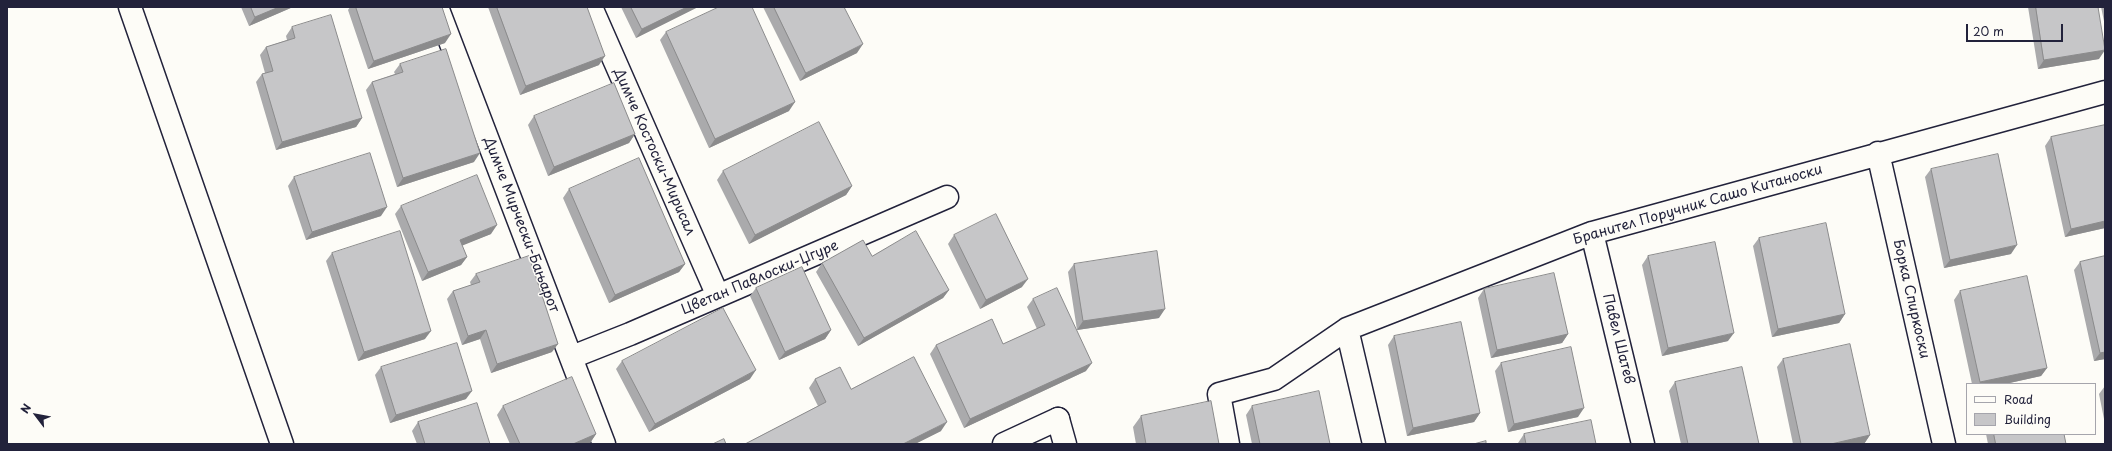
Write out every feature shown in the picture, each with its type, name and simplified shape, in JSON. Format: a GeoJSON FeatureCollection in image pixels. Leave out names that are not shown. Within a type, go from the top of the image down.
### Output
{"type":"FeatureCollection","features":[{"type":"Feature","properties":{"kind":"street"},"geometry":{"type":"LineString","coordinates":[[130,7],[282,444]]}},
{"type":"Feature","properties":{"kind":"street","name":"Димче Мирчески-Бањарот"},"geometry":{"type":"LineString","coordinates":[[436,7],[572,357],[604,444]]}},
{"type":"Feature","properties":{"kind":"street","name":"Димче Костоски-Мирисал"},"geometry":{"type":"LineString","coordinates":[[591,7],[718,296]]}},
{"type":"Feature","properties":{"kind":"street","name":"Бранител Поручник Сашо Китаноски"},"geometry":{"type":"LineString","coordinates":[[1228,444],[1219,394],[1274,379],[1347,329],[1592,233],[1878,153],[2105,92]]}},
{"type":"Feature","properties":{"kind":"street","name":"Борка Спиркоски"},"geometry":{"type":"LineString","coordinates":[[1878,153],[1944,444]]}},
{"type":"Feature","properties":{"kind":"street","name":"Цветан Павлоски-Џгуре"},"geometry":{"type":"LineString","coordinates":[[572,357],[947,198]]}},
{"type":"Feature","properties":{"kind":"street","name":"Павел Шатев"},"geometry":{"type":"LineString","coordinates":[[1592,233],[1643,444]]}},
{"type":"Feature","properties":{"kind":"street"},"geometry":{"type":"LineString","coordinates":[[1347,329],[1374,444]]}},
{"type":"Feature","properties":{"kind":"street"},"geometry":{"type":"LineString","coordinates":[[1004,444],[1058,419],[1065,444]]}},
{"type":"Feature","properties":{"kind":"building"},"geometry":{"type":"Polygon","coordinates":[[[251,7],[279,7],[255,17],[251,7]]]}},
{"type":"Feature","properties":{"kind":"building"},"geometry":{"type":"Polygon","coordinates":[[[356,7],[442,7],[451,34],[374,61],[356,7]]]}},
{"type":"Feature","properties":{"kind":"building"},"geometry":{"type":"Polygon","coordinates":[[[497,7],[587,7],[605,56],[526,86],[497,7]]]}},
{"type":"Feature","properties":{"kind":"building"},"geometry":{"type":"Polygon","coordinates":[[[631,7],[687,7],[642,29],[631,7]]]}},
{"type":"Feature","properties":{"kind":"building"},"geometry":{"type":"Polygon","coordinates":[[[719,7],[752,7],[795,102],[715,139],[666,32],[719,7]]]}},
{"type":"Feature","properties":{"kind":"building"},"geometry":{"type":"Polygon","coordinates":[[[774,7],[844,7],[863,44],[806,73],[774,7]]]}},
{"type":"Feature","properties":{"kind":"building"},"geometry":{"type":"Polygon","coordinates":[[[2036,7],[2098,7],[2105,50],[2044,60],[2036,7]]]}},
{"type":"Feature","properties":{"kind":"building"},"geometry":{"type":"Polygon","coordinates":[[[331,15],[362,118],[282,142],[262,74],[273,71],[266,47],[295,38],[292,27],[331,15]]]}},
{"type":"Feature","properties":{"kind":"building"},"geometry":{"type":"Polygon","coordinates":[[[446,49],[480,153],[403,178],[372,82],[403,72],[400,64],[446,49]]]}},
{"type":"Feature","properties":{"kind":"building"},"geometry":{"type":"Polygon","coordinates":[[[614,83],[635,134],[554,167],[534,116],[614,83]]]}},
{"type":"Feature","properties":{"kind":"building"},"geometry":{"type":"Polygon","coordinates":[[[819,122],[852,186],[755,235],[723,171],[819,122]]]}},
{"type":"Feature","properties":{"kind":"building"},"geometry":{"type":"Polygon","coordinates":[[[2105,125],[2105,221],[2071,229],[2051,137],[2105,125]]]}},
{"type":"Feature","properties":{"kind":"building"},"geometry":{"type":"Polygon","coordinates":[[[370,153],[387,207],[312,232],[294,177],[370,153]]]}},
{"type":"Feature","properties":{"kind":"building"},"geometry":{"type":"Polygon","coordinates":[[[1998,154],[2017,245],[1950,260],[1931,169],[1998,154]]]}},
{"type":"Feature","properties":{"kind":"building"},"geometry":{"type":"Polygon","coordinates":[[[639,158],[685,264],[615,295],[569,189],[639,158]]]}},
{"type":"Feature","properties":{"kind":"building"},"geometry":{"type":"Polygon","coordinates":[[[477,175],[497,225],[460,240],[467,257],[428,272],[401,206],[477,175]]]}},
{"type":"Feature","properties":{"kind":"building"},"geometry":{"type":"Polygon","coordinates":[[[996,214],[1028,279],[986,300],[954,235],[996,214]]]}},
{"type":"Feature","properties":{"kind":"building"},"geometry":{"type":"Polygon","coordinates":[[[1826,223],[1845,314],[1778,329],[1759,238],[1826,223]]]}},
{"type":"Feature","properties":{"kind":"building"},"geometry":{"type":"Polygon","coordinates":[[[400,231],[431,331],[364,352],[332,253],[400,231]]]}},
{"type":"Feature","properties":{"kind":"building"},"geometry":{"type":"Polygon","coordinates":[[[916,231],[949,290],[864,338],[822,263],[863,240],[872,256],[916,231]]]}},
{"type":"Feature","properties":{"kind":"building"},"geometry":{"type":"Polygon","coordinates":[[[1715,242],[1734,333],[1668,348],[1648,256],[1715,242]]]}},
{"type":"Feature","properties":{"kind":"building"},"geometry":{"type":"Polygon","coordinates":[[[1157,251],[1165,309],[1083,321],[1074,264],[1157,251]]]}},
{"type":"Feature","properties":{"kind":"building"},"geometry":{"type":"Polygon","coordinates":[[[529,256],[558,344],[497,364],[486,330],[468,336],[453,291],[480,282],[476,274],[529,256]]]}},
{"type":"Feature","properties":{"kind":"building"},"geometry":{"type":"Polygon","coordinates":[[[2105,256],[2105,352],[2100,353],[2080,262],[2105,256]]]}},
{"type":"Feature","properties":{"kind":"building"},"geometry":{"type":"Polygon","coordinates":[[[802,267],[831,330],[785,352],[756,288],[802,267]]]}},
{"type":"Feature","properties":{"kind":"building"},"geometry":{"type":"Polygon","coordinates":[[[1554,273],[1568,334],[1497,350],[1484,289],[1554,273]]]}},
{"type":"Feature","properties":{"kind":"building"},"geometry":{"type":"Polygon","coordinates":[[[2027,276],[2047,368],[1980,382],[1960,291],[2027,276]]]}},
{"type":"Feature","properties":{"kind":"building"},"geometry":{"type":"Polygon","coordinates":[[[1057,288],[1092,363],[970,419],[936,345],[992,319],[1003,344],[1045,325],[1033,299],[1057,288]]]}},
{"type":"Feature","properties":{"kind":"building"},"geometry":{"type":"Polygon","coordinates":[[[723,308],[756,370],[655,424],[622,361],[723,308]]]}},
{"type":"Feature","properties":{"kind":"building"},"geometry":{"type":"Polygon","coordinates":[[[1461,322],[1480,413],[1413,428],[1394,336],[1461,322]]]}},
{"type":"Feature","properties":{"kind":"building"},"geometry":{"type":"Polygon","coordinates":[[[457,343],[472,391],[396,415],[381,367],[457,343]]]}},
{"type":"Feature","properties":{"kind":"building"},"geometry":{"type":"Polygon","coordinates":[[[1850,344],[1870,435],[1831,444],[1801,444],[1783,359],[1850,344]]]}},
{"type":"Feature","properties":{"kind":"building"},"geometry":{"type":"Polygon","coordinates":[[[1571,347],[1584,408],[1514,424],[1501,363],[1571,347]]]}},
{"type":"Feature","properties":{"kind":"building"},"geometry":{"type":"Polygon","coordinates":[[[914,357],[947,422],[903,444],[745,444],[826,402],[815,379],[840,367],[851,389],[914,357]]]}},
{"type":"Feature","properties":{"kind":"building"},"geometry":{"type":"Polygon","coordinates":[[[1742,367],[1759,444],[1688,444],[1675,382],[1742,367]]]}},
{"type":"Feature","properties":{"kind":"building"},"geometry":{"type":"Polygon","coordinates":[[[572,377],[596,434],[573,444],[520,444],[503,406],[572,377]]]}},
{"type":"Feature","properties":{"kind":"building"},"geometry":{"type":"Polygon","coordinates":[[[1319,391],[1330,444],[1260,444],[1252,406],[1319,391]]]}},
{"type":"Feature","properties":{"kind":"building"},"geometry":{"type":"Polygon","coordinates":[[[1211,401],[1219,444],[1146,444],[1141,416],[1211,401]]]}},
{"type":"Feature","properties":{"kind":"building"},"geometry":{"type":"Polygon","coordinates":[[[477,403],[490,444],[425,444],[418,422],[477,403]]]}},
{"type":"Feature","properties":{"kind":"building"},"geometry":{"type":"Polygon","coordinates":[[[1591,420],[1596,444],[1526,444],[1524,434],[1591,420]]]}},
{"type":"Feature","properties":{"kind":"building"},"geometry":{"type":"Polygon","coordinates":[[[1994,435],[2064,435],[2066,444],[1996,444],[1994,435]]]}},
{"type":"Feature","properties":{"kind":"building"},"geometry":{"type":"Polygon","coordinates":[[[724,439],[726,444],[713,444],[724,439]]]}},
{"type":"Feature","properties":{"kind":"building"},"geometry":{"type":"Polygon","coordinates":[[[1486,441],[1486,444],[1474,444],[1486,441]]]}}]}
